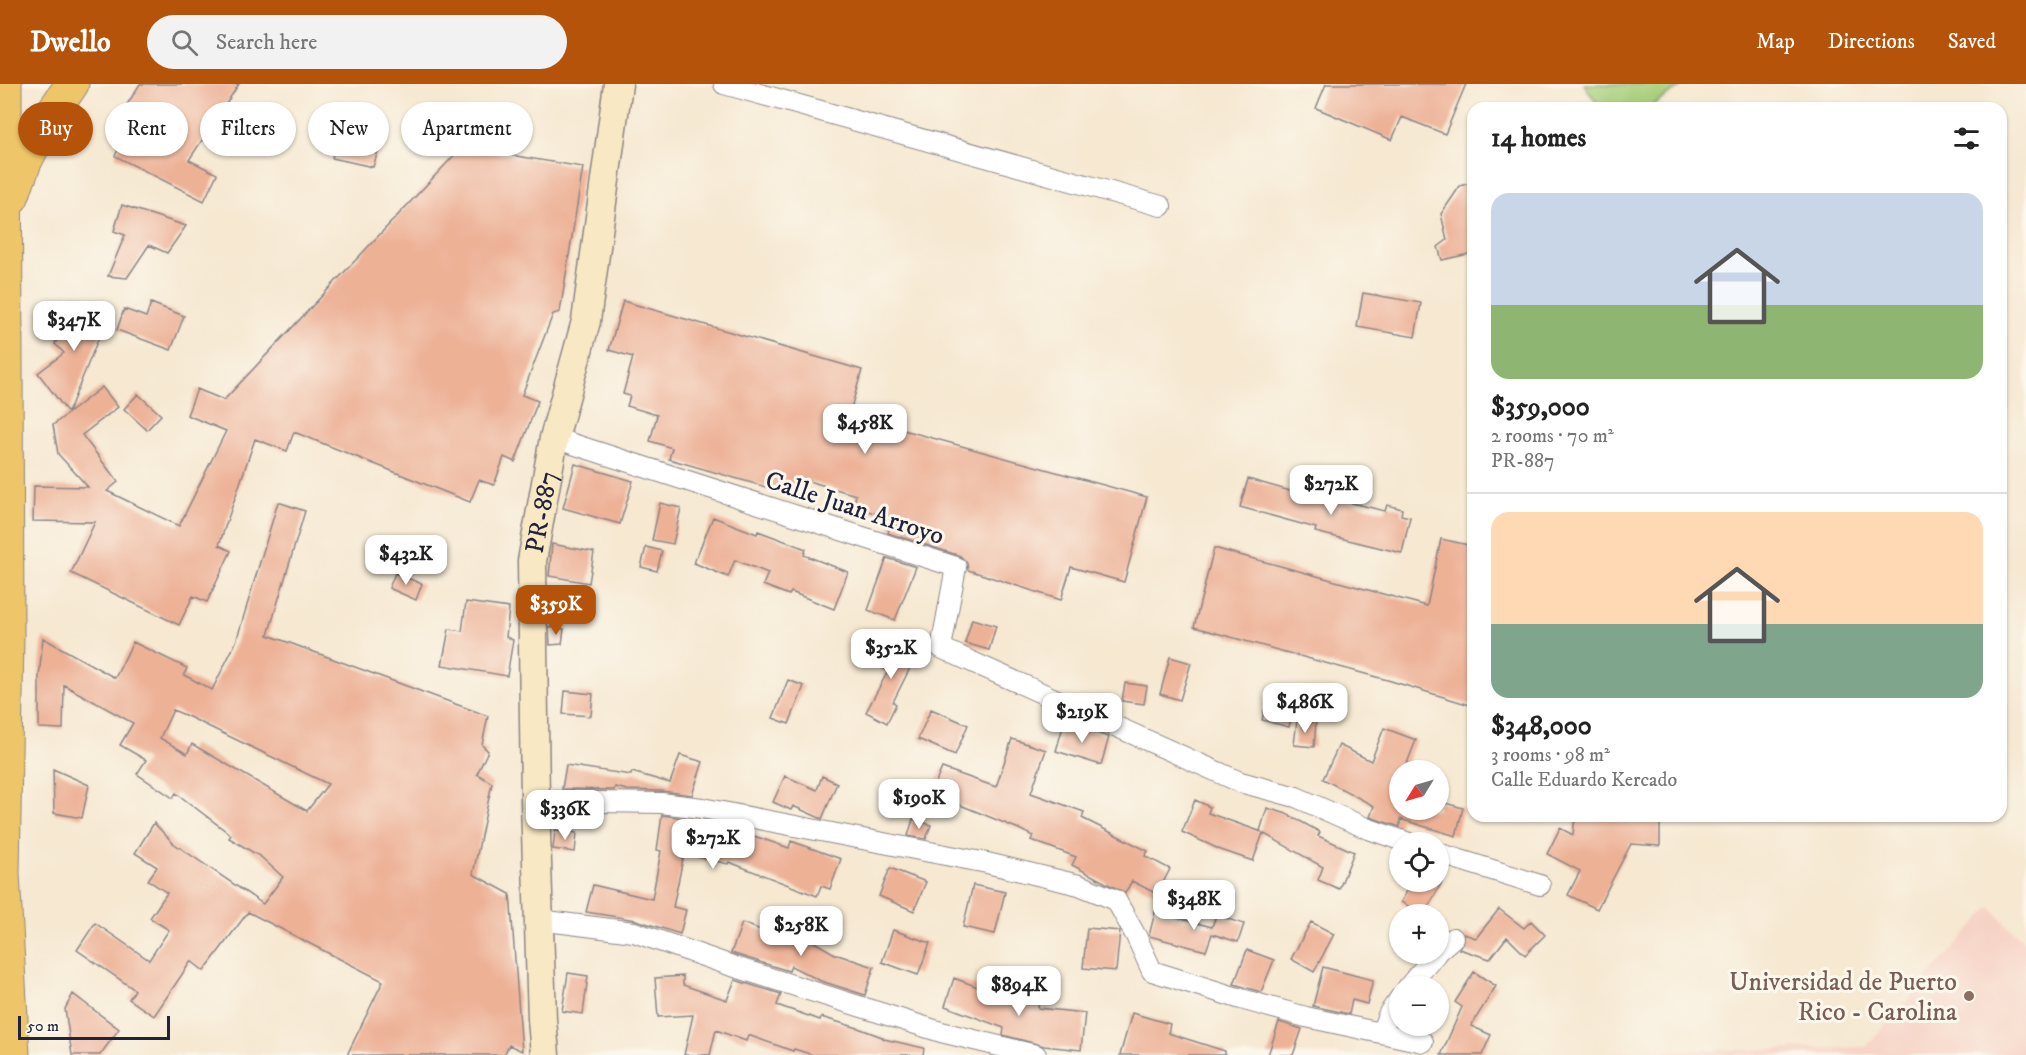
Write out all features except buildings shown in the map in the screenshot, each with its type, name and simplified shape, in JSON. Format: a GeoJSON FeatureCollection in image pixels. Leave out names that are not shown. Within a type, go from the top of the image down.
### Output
{"type":"FeatureCollection","features":[{"type":"Feature","properties":{"kind":"highway"},"geometry":{"type":"LineString","coordinates":[[5,84],[7,636],[3,874],[13,1055]]}},
{"type":"Feature","properties":{"kind":"highway"},"geometry":{"type":"LineString","coordinates":[[4,219],[25,162],[38,136],[72,84]]}},
{"type":"Feature","properties":{"kind":"street","name":"PR-887"},"geometry":{"type":"LineString","coordinates":[[545,1055],[535,801],[532,561],[554,438],[586,321],[618,84]]}},
{"type":"Feature","properties":{"kind":"street"},"geometry":{"type":"LineString","coordinates":[[724,84],[1161,206]]}},
{"type":"Feature","properties":{"kind":"street","name":"Calle Juan Arroyo"},"geometry":{"type":"LineString","coordinates":[[554,438],[956,567],[941,648],[1240,782],[1296,797],[1389,836]]}},
{"type":"Feature","properties":{"kind":"street"},"geometry":{"type":"LineString","coordinates":[[535,801],[661,803],[702,808],[987,863],[1079,885],[1116,900],[1137,936],[1152,971],[1306,1017],[1423,1042]]}},
{"type":"Feature","properties":{"kind":"street"},"geometry":{"type":"LineString","coordinates":[[1449,856],[1540,885]]}},
{"type":"Feature","properties":{"kind":"street"},"geometry":{"type":"LineString","coordinates":[[539,920],[634,933],[941,1032],[1035,1055]]}},
{"type":"Feature","properties":{"kind":"street"},"geometry":{"type":"LineString","coordinates":[[1418,976],[1428,964]]}},
{"type":"Feature","properties":{"kind":"street"},"geometry":{"type":"LineString","coordinates":[[1381,1033],[1389,1013]]}},
{"type":"Feature","properties":{"kind":"shaded area","name":"Universidad de Puerto Rico - Carolina"},"geometry":{"type":"Polygon","coordinates":[[[1990,907],[2026,944],[2026,1055],[1616,1055],[1621,1052],[1866,1047],[1990,907]]]}},
{"type":"Feature","properties":{"kind":"green space"},"geometry":{"type":"Polygon","coordinates":[[[1584,84],[1685,84],[1657,102],[1596,102],[1584,84]]]}},
{"type":"Feature","properties":{"kind":"place","name":"Universidad de Puerto Rico - Carolina"},"geometry":{"type":"Point","coordinates":[1969,996]}}]}
